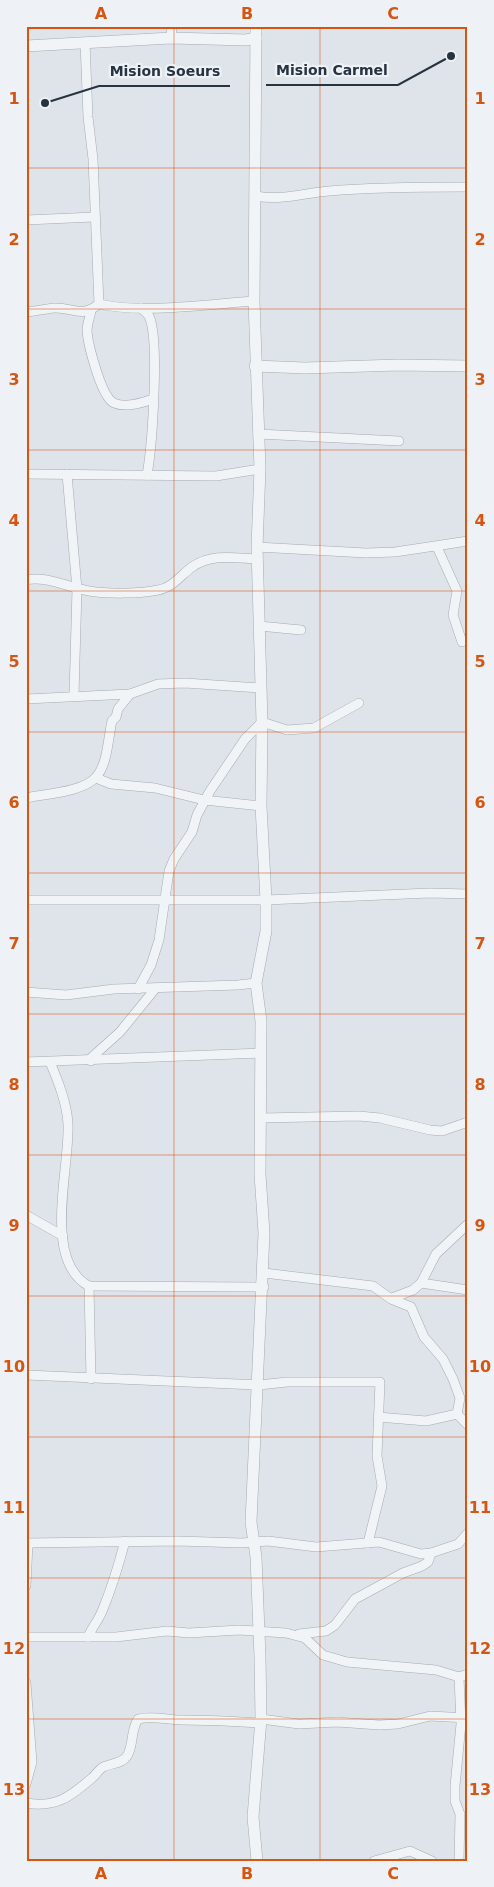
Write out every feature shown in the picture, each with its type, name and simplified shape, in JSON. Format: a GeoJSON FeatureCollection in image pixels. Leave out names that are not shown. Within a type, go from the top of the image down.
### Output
{"type":"FeatureCollection","features":[{"type":"Feature","properties":{"kind":"street"},"geometry":{"type":"LineString","coordinates":[[26,46],[85,42],[172,32],[246,40],[256,32]]}},
{"type":"Feature","properties":{"kind":"street"},"geometry":{"type":"LineString","coordinates":[[256,32],[254,301],[260,469],[258,559],[262,722],[261,806],[266,900],[266,931],[256,982],[261,1020],[260,1174],[264,1233],[264,1286],[251,1522],[254,1543],[258,1631],[260,1721],[253,1817],[257,1861]]}},
{"type":"Feature","properties":{"kind":"street"},"geometry":{"type":"LineString","coordinates":[[85,42],[88,117],[93,159],[94,217],[98,251],[99,304]]}},
{"type":"Feature","properties":{"kind":"street"},"geometry":{"type":"LineString","coordinates":[[256,196],[282,198],[317,192],[378,187],[468,187]]}},
{"type":"Feature","properties":{"kind":"street"},"geometry":{"type":"LineString","coordinates":[[26,220],[94,217]]}},
{"type":"Feature","properties":{"kind":"street"},"geometry":{"type":"LineString","coordinates":[[99,304],[116,308],[141,308],[254,301]]}},
{"type":"Feature","properties":{"kind":"street"},"geometry":{"type":"LineString","coordinates":[[26,312],[56,308],[76,312],[90,311],[99,304]]}},
{"type":"Feature","properties":{"kind":"street"},"geometry":{"type":"LineString","coordinates":[[141,308],[149,316],[155,355],[151,452],[147,475]]}},
{"type":"Feature","properties":{"kind":"street"},"geometry":{"type":"LineString","coordinates":[[90,311],[87,331],[103,389],[109,400],[115,404],[129,404],[143,403],[152,399]]}},
{"type":"Feature","properties":{"kind":"street"},"geometry":{"type":"LineString","coordinates":[[256,366],[306,368],[398,365],[468,366]]}},
{"type":"Feature","properties":{"kind":"street"},"geometry":{"type":"LineString","coordinates":[[258,434],[399,441]]}},
{"type":"Feature","properties":{"kind":"street"},"geometry":{"type":"LineString","coordinates":[[26,474],[216,476],[260,469]]}},
{"type":"Feature","properties":{"kind":"street"},"geometry":{"type":"LineString","coordinates":[[67,474],[77,589],[74,695]]}},
{"type":"Feature","properties":{"kind":"street"},"geometry":{"type":"LineString","coordinates":[[258,547],[366,553],[395,552],[468,541]]}},
{"type":"Feature","properties":{"kind":"street"},"geometry":{"type":"LineString","coordinates":[[436,547],[457,591],[453,615],[462,642]]}},
{"type":"Feature","properties":{"kind":"street"},"geometry":{"type":"LineString","coordinates":[[26,580],[47,580],[92,592],[159,590],[174,583],[191,567],[209,558],[258,559]]}},
{"type":"Feature","properties":{"kind":"street"},"geometry":{"type":"LineString","coordinates":[[259,626],[301,630]]}},
{"type":"Feature","properties":{"kind":"street"},"geometry":{"type":"LineString","coordinates":[[26,700],[74,695],[130,694],[158,684],[185,683],[261,688]]}},
{"type":"Feature","properties":{"kind":"street"},"geometry":{"type":"LineString","coordinates":[[26,798],[80,787],[96,778],[102,766],[112,721],[116,717],[118,709],[130,694]]}},
{"type":"Feature","properties":{"kind":"street"},"geometry":{"type":"LineString","coordinates":[[262,722],[287,730],[314,728],[359,703]]}},
{"type":"Feature","properties":{"kind":"street"},"geometry":{"type":"LineString","coordinates":[[138,989],[151,965],[158,940],[169,871],[174,859],[192,832],[204,800],[245,739],[262,722]]}},
{"type":"Feature","properties":{"kind":"street"},"geometry":{"type":"LineString","coordinates":[[96,778],[111,784],[154,788],[204,800],[261,806]]}},
{"type":"Feature","properties":{"kind":"street"},"geometry":{"type":"LineString","coordinates":[[26,900],[266,900],[430,893],[468,894]]}},
{"type":"Feature","properties":{"kind":"street"},"geometry":{"type":"LineString","coordinates":[[26,992],[66,996],[114,989],[155,989],[256,982]]}},
{"type":"Feature","properties":{"kind":"street"},"geometry":{"type":"LineString","coordinates":[[91,1061],[92,1057],[120,1032],[155,989]]}},
{"type":"Feature","properties":{"kind":"street"},"geometry":{"type":"LineString","coordinates":[[26,1062],[261,1053]]}},
{"type":"Feature","properties":{"kind":"street"},"geometry":{"type":"LineString","coordinates":[[50,1062],[65,1104],[68,1123],[66,1181],[60,1214],[68,1261],[74,1275],[89,1286],[264,1286]]}},
{"type":"Feature","properties":{"kind":"street"},"geometry":{"type":"LineString","coordinates":[[261,1118],[359,1116],[380,1118],[442,1131],[468,1122]]}},
{"type":"Feature","properties":{"kind":"street"},"geometry":{"type":"LineString","coordinates":[[26,1215],[63,1236]]}},
{"type":"Feature","properties":{"kind":"street"},"geometry":{"type":"LineString","coordinates":[[391,1298],[402,1296],[421,1283],[436,1254],[468,1224]]}},
{"type":"Feature","properties":{"kind":"street"},"geometry":{"type":"LineString","coordinates":[[264,1273],[373,1286],[391,1298],[411,1307],[424,1337],[443,1359],[460,1398],[457,1414]]}},
{"type":"Feature","properties":{"kind":"street"},"geometry":{"type":"LineString","coordinates":[[421,1283],[468,1290]]}},
{"type":"Feature","properties":{"kind":"street"},"geometry":{"type":"LineString","coordinates":[[89,1286],[90,1379]]}},
{"type":"Feature","properties":{"kind":"street"},"geometry":{"type":"LineString","coordinates":[[26,1374],[90,1379],[259,1386],[287,1382],[380,1382],[377,1456],[382,1486],[368,1543]]}},
{"type":"Feature","properties":{"kind":"street"},"geometry":{"type":"LineString","coordinates":[[378,1417],[426,1421],[457,1414]]}},
{"type":"Feature","properties":{"kind":"street"},"geometry":{"type":"LineString","coordinates":[[457,1414],[468,1425]]}},
{"type":"Feature","properties":{"kind":"street"},"geometry":{"type":"LineString","coordinates":[[26,1586],[27,1543],[124,1540],[254,1543],[283,1541],[316,1547],[379,1542],[415,1552],[431,1553],[458,1544],[468,1533]]}},
{"type":"Feature","properties":{"kind":"street"},"geometry":{"type":"LineString","coordinates":[[88,1637],[91,1627],[102,1613],[116,1578],[124,1540]]}},
{"type":"Feature","properties":{"kind":"street"},"geometry":{"type":"LineString","coordinates":[[26,1636],[88,1637],[167,1631],[189,1633],[258,1631],[297,1634],[326,1631],[335,1625],[355,1599],[402,1572],[422,1566],[428,1562],[431,1553]]}},
{"type":"Feature","properties":{"kind":"street"},"geometry":{"type":"LineString","coordinates":[[297,1634],[305,1638],[323,1655],[333,1658],[372,1665],[436,1670],[463,1675],[464,1718],[455,1786],[455,1801],[464,1813],[459,1861]]}},
{"type":"Feature","properties":{"kind":"street"},"geometry":{"type":"LineString","coordinates":[[26,1683],[32,1762],[26,1784]]}},
{"type":"Feature","properties":{"kind":"street"},"geometry":{"type":"LineString","coordinates":[[26,1804],[56,1804],[93,1778],[101,1768],[126,1758],[130,1748],[132,1729],[138,1719],[151,1716],[180,1720],[202,1719],[299,1724],[328,1722],[379,1725],[398,1724],[430,1716],[464,1718]]}},
{"type":"Feature","properties":{"kind":"street"},"geometry":{"type":"LineString","coordinates":[[374,1861],[410,1851],[432,1861]]}},
{"type":"Feature","properties":{"kind":"place","name":"Mision Carmel"},"geometry":{"type":"Point","coordinates":[451,56]}},
{"type":"Feature","properties":{"kind":"place","name":"Mision Soeurs"},"geometry":{"type":"Point","coordinates":[45,103]}}]}
